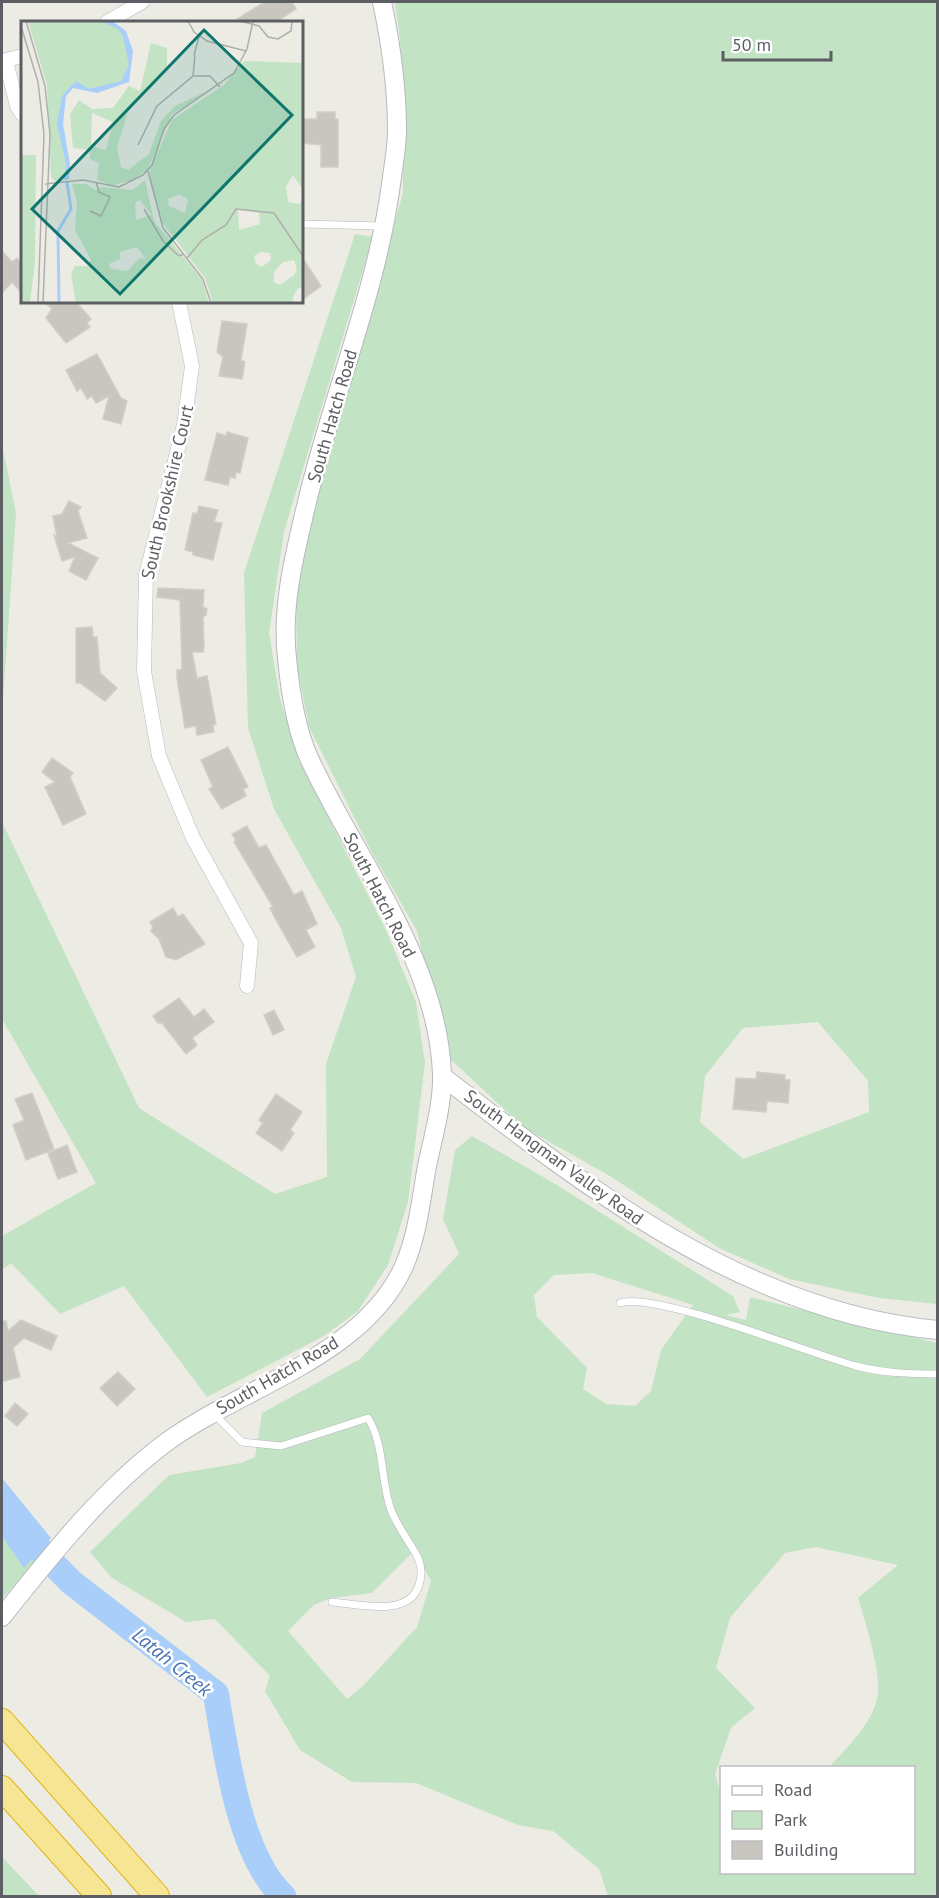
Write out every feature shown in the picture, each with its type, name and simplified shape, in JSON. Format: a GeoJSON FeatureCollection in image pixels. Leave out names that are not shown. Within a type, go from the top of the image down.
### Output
{"type":"FeatureCollection","features":[{"type":"Feature","properties":{"kind":"highway"},"geometry":{"type":"LineString","coordinates":[[2,1721],[157,1896]]}},
{"type":"Feature","properties":{"kind":"highway"},"geometry":{"type":"LineString","coordinates":[[2,1788],[99,1896]]}},
{"type":"Feature","properties":{"kind":"main road","name":"South Hatch Road"},"geometry":{"type":"LineString","coordinates":[[2,1617],[85,1520],[132,1470],[168,1441],[212,1413],[336,1344],[369,1316],[404,1266],[419,1219],[442,1076],[434,1020],[421,979],[386,901],[307,754],[287,660],[285,627],[296,551],[317,461],[366,299],[385,226],[397,134],[394,73],[382,2]]}},
{"type":"Feature","properties":{"kind":"main road","name":"South Hangman Valley Road"},"geometry":{"type":"LineString","coordinates":[[442,1076],[576,1177],[657,1230],[746,1276],[826,1307],[909,1327],[938,1330]]}},
{"type":"Feature","properties":{"kind":"street"},"geometry":{"type":"LineString","coordinates":[[109,21],[142,2]]}},
{"type":"Feature","properties":{"kind":"street"},"geometry":{"type":"LineString","coordinates":[[21,56],[4,61],[21,112]]}},
{"type":"Feature","properties":{"kind":"street","name":"South Brookshire Court"},"geometry":{"type":"LineString","coordinates":[[183,303],[192,366],[184,425],[146,575],[144,671],[159,756],[193,838],[250,943],[247,986]]}},
{"type":"Feature","properties":{"kind":"lane"},"geometry":{"type":"LineString","coordinates":[[303,224],[385,226]]}},
{"type":"Feature","properties":{"kind":"lane"},"geometry":{"type":"LineString","coordinates":[[620,1303],[640,1300],[686,1311],[856,1366],[895,1374],[938,1374]]}},
{"type":"Feature","properties":{"kind":"lane"},"geometry":{"type":"LineString","coordinates":[[212,1413],[242,1443],[281,1446],[368,1418],[379,1435],[384,1486],[392,1512],[418,1559],[422,1573],[417,1591],[404,1602],[388,1607],[332,1602]]}},
{"type":"Feature","properties":{"kind":"green space"},"geometry":{"type":"Polygon","coordinates":[[[395,2],[937,2],[937,1304],[879,1298],[789,1279],[719,1248],[610,1176],[523,1127],[447,1056],[417,931],[371,851],[309,727],[297,666],[296,603],[311,514],[403,193],[400,40],[395,2]],[[818,1022],[743,1028],[705,1076],[700,1122],[743,1159],[869,1112],[868,1081],[818,1022]]]}},
{"type":"Feature","properties":{"kind":"green space"},"geometry":{"type":"Polygon","coordinates":[[[355,234],[373,237],[284,532],[269,633],[280,699],[299,761],[386,930],[416,1002],[425,1063],[408,1202],[388,1265],[358,1311],[324,1336],[207,1397],[124,1286],[60,1314],[11,1263],[2,1270],[2,1236],[96,1183],[2,1019],[2,822],[139,1108],[275,1194],[327,1177],[326,1064],[356,977],[341,928],[274,809],[248,728],[244,573],[355,234]]]}},
{"type":"Feature","properties":{"kind":"green space"},"geometry":{"type":"Polygon","coordinates":[[[2,444],[16,513],[2,714],[2,444]]]}},
{"type":"Feature","properties":{"kind":"green space"},"geometry":{"type":"Polygon","coordinates":[[[472,1136],[552,1182],[733,1296],[740,1312],[726,1315],[746,1320],[750,1297],[937,1343],[937,1896],[608,1896],[599,1869],[553,1831],[518,1825],[416,1783],[352,1782],[300,1750],[265,1691],[270,1676],[215,1619],[186,1622],[112,1578],[90,1552],[169,1475],[241,1463],[255,1457],[262,1413],[360,1359],[459,1254],[443,1219],[455,1150],[472,1136]],[[592,1273],[554,1275],[534,1295],[537,1317],[587,1368],[583,1389],[606,1404],[635,1406],[651,1391],[661,1350],[693,1305],[592,1273]],[[816,1547],[785,1553],[730,1618],[716,1668],[755,1708],[731,1728],[715,1774],[720,1792],[720,1874],[915,1874],[915,1766],[830,1766],[865,1724],[871,1715],[878,1694],[875,1660],[858,1598],[898,1565],[816,1547]],[[414,1551],[372,1593],[331,1598],[314,1605],[288,1631],[347,1699],[364,1685],[417,1627],[431,1581],[414,1551]]]}},
{"type":"Feature","properties":{"kind":"green space"},"geometry":{"type":"Polygon","coordinates":[[[2,1495],[48,1546],[2,1599],[2,1495]]]}},
{"type":"Feature","properties":{"kind":"green space"},"geometry":{"type":"Polygon","coordinates":[[[2,1857],[39,1896],[2,1896],[2,1857]]]}},
{"type":"Feature","properties":{"kind":"water"},"geometry":{"type":"Polygon","coordinates":[[[2,1478],[51,1538],[24,1568],[2,1536],[2,1478]]]}},
{"type":"Feature","properties":{"kind":"building"},"geometry":{"type":"Polygon","coordinates":[[[265,2],[292,2],[296,9],[278,21],[234,21],[265,2]]]}},
{"type":"Feature","properties":{"kind":"building"},"geometry":{"type":"Polygon","coordinates":[[[317,112],[335,112],[335,119],[338,119],[338,167],[321,167],[321,145],[303,143],[303,119],[317,119],[317,112]]]}},
{"type":"Feature","properties":{"kind":"building"},"geometry":{"type":"Polygon","coordinates":[[[2,251],[12,262],[17,258],[21,262],[21,292],[12,282],[2,293],[2,251]]]}},
{"type":"Feature","properties":{"kind":"building"},"geometry":{"type":"Polygon","coordinates":[[[303,259],[321,286],[303,299],[303,259]]]}},
{"type":"Feature","properties":{"kind":"building"},"geometry":{"type":"Polygon","coordinates":[[[46,303],[77,303],[91,319],[87,323],[90,327],[66,343],[46,318],[52,309],[46,303]]]}},
{"type":"Feature","properties":{"kind":"building"},"geometry":{"type":"Polygon","coordinates":[[[222,321],[247,324],[241,360],[245,362],[242,379],[219,376],[223,357],[217,352],[222,321]]]}},
{"type":"Feature","properties":{"kind":"building"},"geometry":{"type":"Polygon","coordinates":[[[97,354],[121,398],[127,401],[121,424],[103,419],[109,396],[96,403],[92,396],[87,399],[81,388],[77,391],[66,370],[97,354]]]}},
{"type":"Feature","properties":{"kind":"building"},"geometry":{"type":"Polygon","coordinates":[[[227,432],[248,438],[240,473],[236,472],[235,478],[230,477],[228,485],[205,480],[217,433],[226,436],[227,432]]]}},
{"type":"Feature","properties":{"kind":"building"},"geometry":{"type":"Polygon","coordinates":[[[69,501],[81,507],[78,511],[87,538],[68,543],[98,558],[86,580],[69,571],[75,557],[62,561],[54,535],[57,537],[53,516],[62,514],[69,501]]]}},
{"type":"Feature","properties":{"kind":"building"},"geometry":{"type":"Polygon","coordinates":[[[199,506],[218,510],[214,522],[222,523],[213,560],[193,555],[193,552],[185,550],[193,513],[197,514],[199,506]]]}},
{"type":"Feature","properties":{"kind":"building"},"geometry":{"type":"Polygon","coordinates":[[[158,588],[204,590],[203,607],[207,609],[203,617],[204,647],[203,652],[192,652],[197,678],[207,676],[216,724],[213,725],[214,732],[197,735],[196,726],[185,728],[177,678],[177,670],[182,669],[180,600],[157,597],[158,588]]]}},
{"type":"Feature","properties":{"kind":"building"},"geometry":{"type":"Polygon","coordinates":[[[92,627],[93,637],[97,637],[100,673],[117,688],[105,701],[80,683],[76,683],[76,628],[92,627]]]}},
{"type":"Feature","properties":{"kind":"building"},"geometry":{"type":"Polygon","coordinates":[[[228,747],[248,787],[243,789],[246,796],[222,809],[209,789],[213,787],[201,760],[228,747]]]}},
{"type":"Feature","properties":{"kind":"building"},"geometry":{"type":"Polygon","coordinates":[[[52,758],[73,773],[70,777],[86,814],[63,825],[45,787],[55,782],[42,772],[52,758]]]}},
{"type":"Feature","properties":{"kind":"building"},"geometry":{"type":"Polygon","coordinates":[[[247,826],[259,848],[266,845],[294,895],[302,891],[317,924],[306,930],[315,947],[297,957],[270,908],[273,907],[234,842],[236,841],[232,834],[247,826]]]}},
{"type":"Feature","properties":{"kind":"building"},"geometry":{"type":"Polygon","coordinates":[[[173,908],[178,917],[183,914],[205,944],[176,960],[166,957],[159,939],[151,931],[153,927],[150,922],[173,908]]]}},
{"type":"Feature","properties":{"kind":"building"},"geometry":{"type":"Polygon","coordinates":[[[179,998],[194,1017],[204,1009],[214,1022],[192,1038],[197,1045],[186,1054],[162,1023],[158,1023],[153,1016],[179,998]]]}},
{"type":"Feature","properties":{"kind":"building"},"geometry":{"type":"Polygon","coordinates":[[[274,1010],[284,1030],[273,1035],[264,1015],[274,1010]]]}},
{"type":"Feature","properties":{"kind":"building"},"geometry":{"type":"Polygon","coordinates":[[[757,1072],[785,1075],[785,1080],[790,1080],[788,1103],[767,1101],[766,1112],[733,1109],[736,1078],[756,1079],[757,1072]]]}},
{"type":"Feature","properties":{"kind":"building"},"geometry":{"type":"Polygon","coordinates":[[[32,1093],[54,1149],[26,1160],[13,1125],[24,1120],[15,1099],[32,1093]]]}},
{"type":"Feature","properties":{"kind":"building"},"geometry":{"type":"Polygon","coordinates":[[[276,1094],[302,1112],[290,1130],[294,1133],[282,1151],[256,1133],[263,1123],[259,1120],[276,1094]]]}},
{"type":"Feature","properties":{"kind":"building"},"geometry":{"type":"Polygon","coordinates":[[[67,1145],[77,1172],[58,1179],[48,1153],[67,1145]]]}},
{"type":"Feature","properties":{"kind":"building"},"geometry":{"type":"Polygon","coordinates":[[[21,1320],[57,1336],[51,1350],[24,1338],[13,1348],[20,1377],[4,1381],[2,1321],[6,1321],[8,1331],[21,1320]]]}},
{"type":"Feature","properties":{"kind":"building"},"geometry":{"type":"Polygon","coordinates":[[[118,1372],[135,1389],[117,1406],[100,1388],[118,1372]]]}},
{"type":"Feature","properties":{"kind":"building"},"geometry":{"type":"Polygon","coordinates":[[[15,1403],[28,1414],[17,1426],[5,1416],[15,1403]]]}},
{"type":"Feature","properties":{"kind":"waterway","name":"Latah Creek"},"geometry":{"type":"LineString","coordinates":[[2,1502],[35,1545],[71,1582],[216,1694],[224,1745],[245,1830],[268,1878],[283,1896]]}}]}
